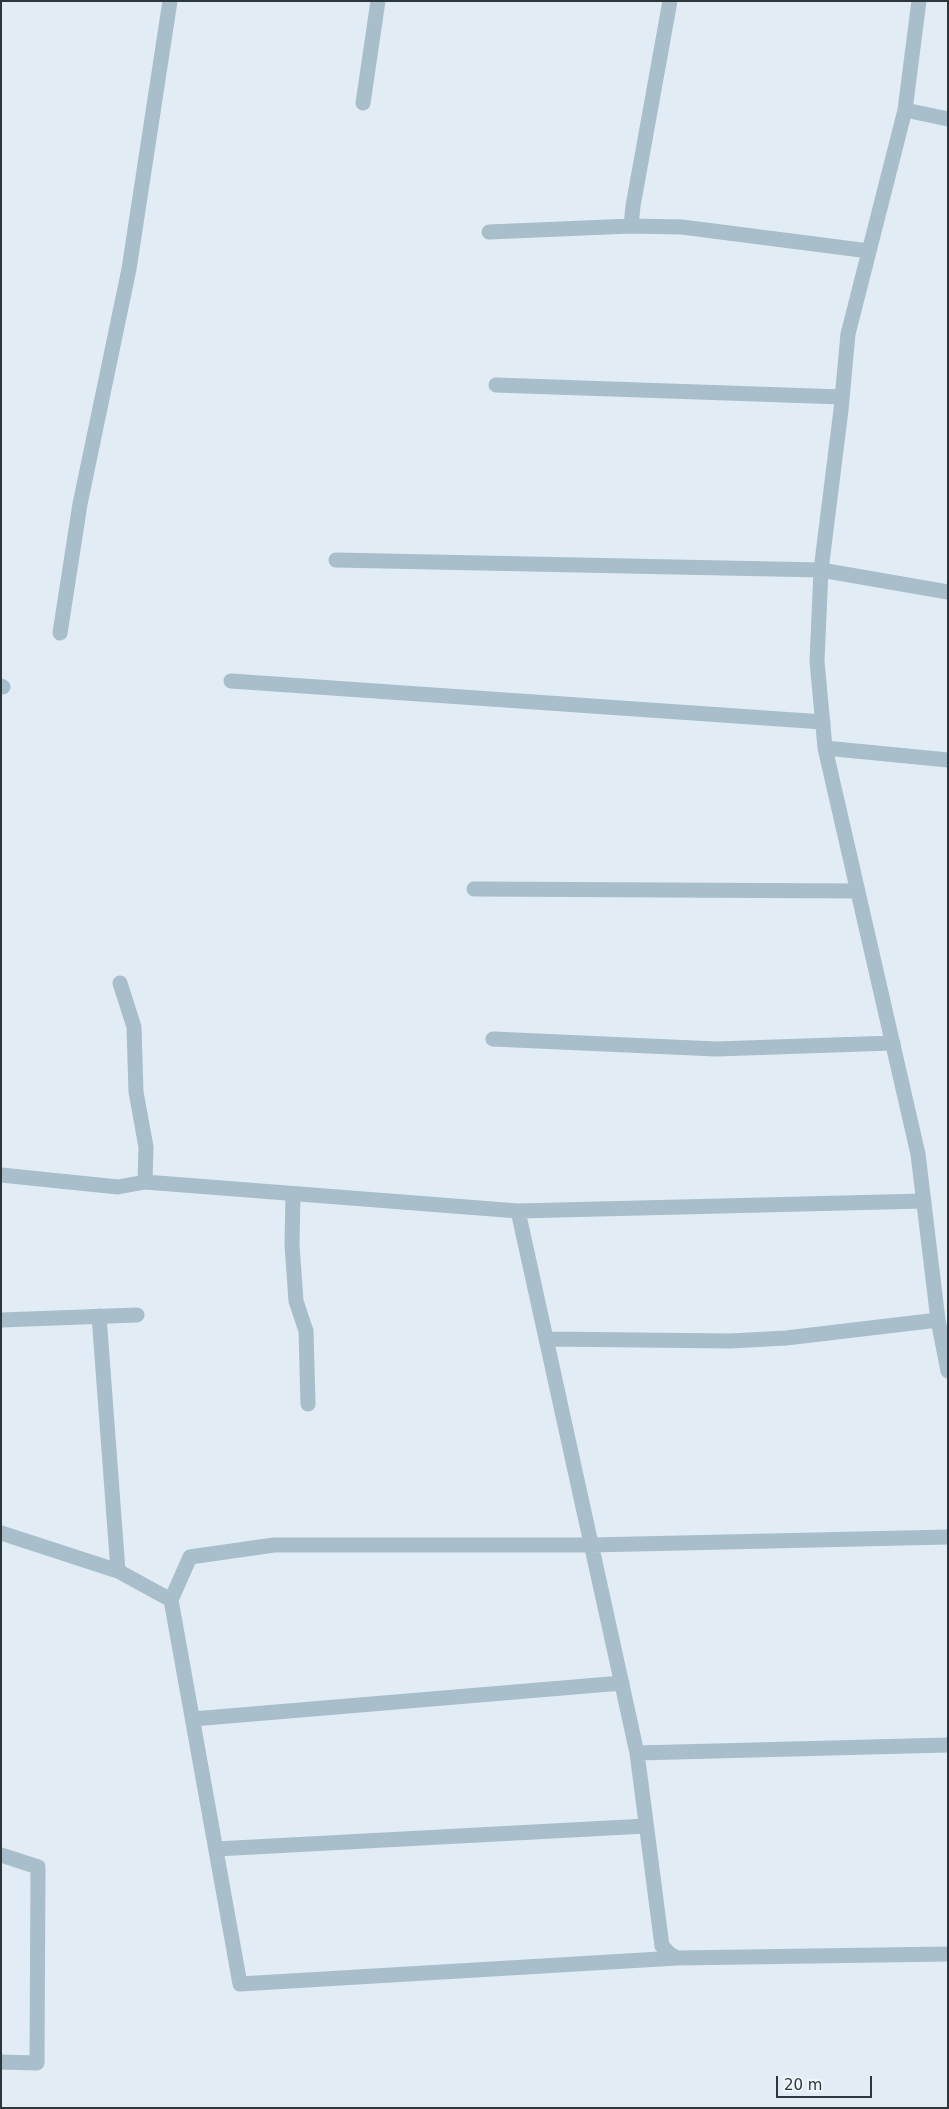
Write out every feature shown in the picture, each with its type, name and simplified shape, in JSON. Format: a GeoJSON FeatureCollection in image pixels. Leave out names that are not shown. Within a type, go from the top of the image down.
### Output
{"type":"FeatureCollection","features":[{"type":"Feature","properties":{"kind":"street"},"geometry":{"type":"LineString","coordinates":[[60,633],[80,504],[129,269],[170,1]]}},
{"type":"Feature","properties":{"kind":"street"},"geometry":{"type":"LineString","coordinates":[[363,103],[378,1]]}},
{"type":"Feature","properties":{"kind":"street"},"geometry":{"type":"LineString","coordinates":[[631,226],[670,1]]}},
{"type":"Feature","properties":{"kind":"street"},"geometry":{"type":"LineString","coordinates":[[919,1],[905,110],[848,334],[821,570],[817,661],[825,748],[918,1154],[938,1320],[948,1371]]}},
{"type":"Feature","properties":{"kind":"street"},"geometry":{"type":"LineString","coordinates":[[905,110],[948,119]]}},
{"type":"Feature","properties":{"kind":"street"},"geometry":{"type":"LineString","coordinates":[[489,232],[631,226],[682,227],[869,251]]}},
{"type":"Feature","properties":{"kind":"street"},"geometry":{"type":"LineString","coordinates":[[496,385],[842,397]]}},
{"type":"Feature","properties":{"kind":"street"},"geometry":{"type":"LineString","coordinates":[[336,560],[821,570],[948,592]]}},
{"type":"Feature","properties":{"kind":"street"},"geometry":{"type":"LineString","coordinates":[[231,681],[823,722]]}},
{"type":"Feature","properties":{"kind":"street"},"geometry":{"type":"LineString","coordinates":[[825,748],[948,760]]}},
{"type":"Feature","properties":{"kind":"street"},"geometry":{"type":"LineString","coordinates":[[474,889],[858,891]]}},
{"type":"Feature","properties":{"kind":"street"},"geometry":{"type":"LineString","coordinates":[[120,983],[134,1027],[136,1092],[146,1147],[145,1182]]}},
{"type":"Feature","properties":{"kind":"street"},"geometry":{"type":"LineString","coordinates":[[493,1039],[716,1049],[893,1043]]}},
{"type":"Feature","properties":{"kind":"street"},"geometry":{"type":"LineString","coordinates":[[1,1175],[118,1187],[145,1182],[518,1211],[924,1201]]}},
{"type":"Feature","properties":{"kind":"street"},"geometry":{"type":"LineString","coordinates":[[293,1194],[292,1245],[296,1301],[307,1339],[308,1404]]}},
{"type":"Feature","properties":{"kind":"street"},"geometry":{"type":"LineString","coordinates":[[518,1211],[637,1753],[662,1946],[670,1954],[678,1958]]}},
{"type":"Feature","properties":{"kind":"street"},"geometry":{"type":"LineString","coordinates":[[1,1320],[137,1315]]}},
{"type":"Feature","properties":{"kind":"street"},"geometry":{"type":"LineString","coordinates":[[99,1316],[118,1571]]}},
{"type":"Feature","properties":{"kind":"street"},"geometry":{"type":"LineString","coordinates":[[547,1339],[762,1340],[938,1320]]}},
{"type":"Feature","properties":{"kind":"street"},"geometry":{"type":"LineString","coordinates":[[1,1532],[118,1571],[171,1600]]}},
{"type":"Feature","properties":{"kind":"street"},"geometry":{"type":"LineString","coordinates":[[948,1537],[592,1545],[274,1545],[190,1557],[171,1600],[240,1984],[678,1958],[948,1954]]}},
{"type":"Feature","properties":{"kind":"street"},"geometry":{"type":"LineString","coordinates":[[192,1719],[622,1683]]}},
{"type":"Feature","properties":{"kind":"street"},"geometry":{"type":"LineString","coordinates":[[637,1753],[948,1745]]}},
{"type":"Feature","properties":{"kind":"street"},"geometry":{"type":"LineString","coordinates":[[216,1849],[646,1826]]}},
{"type":"Feature","properties":{"kind":"street"},"geometry":{"type":"LineString","coordinates":[[1,1855],[38,1867],[38,1877],[37,2064],[1,2062]]}}]}
